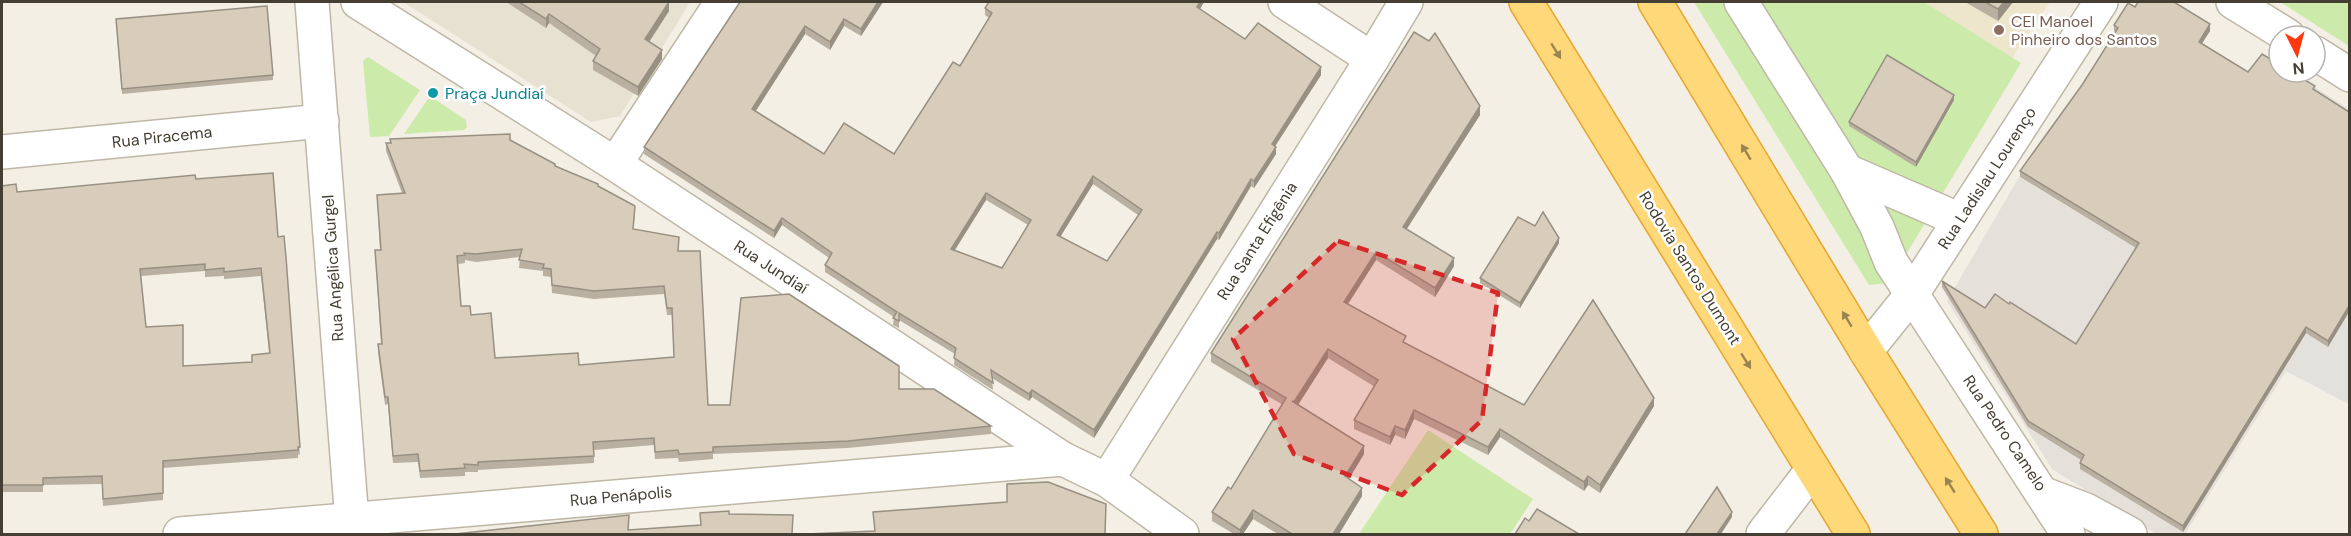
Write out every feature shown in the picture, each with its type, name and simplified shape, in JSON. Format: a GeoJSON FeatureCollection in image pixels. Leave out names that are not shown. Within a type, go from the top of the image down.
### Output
{"type":"FeatureCollection","features":[{"type":"Feature","properties":{"kind":"highway","name":"Rodovia Santos Dumont"},"geometry":{"type":"LineString","coordinates":[[1526,2],[1853,534]]}},
{"type":"Feature","properties":{"kind":"highway"},"geometry":{"type":"LineString","coordinates":[[1655,2],[1866,351],[1981,534]]}},
{"type":"Feature","properties":{"kind":"street","name":"Rua Angélica Gurgel"},"geometry":{"type":"LineString","coordinates":[[312,2],[352,527]]}},
{"type":"Feature","properties":{"kind":"street","name":"Rua Jundiaí"},"geometry":{"type":"LineString","coordinates":[[358,2],[615,164],[1063,459],[1107,480],[1182,534]]}},
{"type":"Feature","properties":{"kind":"street"},"geometry":{"type":"LineString","coordinates":[[615,164],[722,2]]}},
{"type":"Feature","properties":{"kind":"street"},"geometry":{"type":"LineString","coordinates":[[1285,2],[1372,59]]}},
{"type":"Feature","properties":{"kind":"street","name":"Rua Santa Efigênia"},"geometry":{"type":"LineString","coordinates":[[1107,480],[1406,2]]}},
{"type":"Feature","properties":{"kind":"street","name":"Rua Pedro Camelo"},"geometry":{"type":"LineString","coordinates":[[1741,2],[1847,171],[1877,227],[1892,262],[2044,494],[2085,510],[2130,534]]}},
{"type":"Feature","properties":{"kind":"street","name":"Rua Ladislau Lourenço"},"geometry":{"type":"LineString","coordinates":[[1866,351],[1912,294],[2102,2]]}},
{"type":"Feature","properties":{"kind":"street"},"geometry":{"type":"LineString","coordinates":[[2234,2],[2269,24]]}},
{"type":"Feature","properties":{"kind":"street"},"geometry":{"type":"LineString","coordinates":[[2327,61],[2349,75]]}},
{"type":"Feature","properties":{"kind":"street","name":"Rua Piracema"},"geometry":{"type":"LineString","coordinates":[[2,152],[322,121]]}},
{"type":"Feature","properties":{"kind":"street"},"geometry":{"type":"LineString","coordinates":[[1847,171],[1960,220]]}},
{"type":"Feature","properties":{"kind":"street","name":"Rua Penápolis"},"geometry":{"type":"LineString","coordinates":[[180,534],[352,527],[1063,459]]}},
{"type":"Feature","properties":{"kind":"street"},"geometry":{"type":"LineString","coordinates":[[1762,534],[1813,469]]}},
{"type":"Feature","properties":{"kind":"street"},"geometry":{"type":"LineString","coordinates":[[2044,494],[2068,534]]}},
{"type":"Feature","properties":{"kind":"highlighted area"},"geometry":{"type":"Polygon","coordinates":[[[1338,241],[1498,293],[1482,420],[1402,495],[1294,454],[1233,339],[1338,241]]]}},
{"type":"Feature","properties":{"kind":"shaded area"},"geometry":{"type":"Polygon","coordinates":[[[403,2],[685,2],[689,4],[620,116],[591,122],[403,2]]]}},
{"type":"Feature","properties":{"kind":"shaded area","name":"CEI Manoel Pinheiro dos Santos"},"geometry":{"type":"Polygon","coordinates":[[[1924,2],[2050,2],[2012,58],[1924,2]]]}},
{"type":"Feature","properties":{"kind":"shaded area"},"geometry":{"type":"Polygon","coordinates":[[[2264,55],[2267,57],[2267,84],[2310,84],[2349,109],[2349,404],[2286,371],[2185,534],[2156,534],[2052,469],[1947,301],[2019,177],[2141,251],[2264,55]]]}},
{"type":"Feature","properties":{"kind":"shaded area"},"geometry":{"type":"Polygon","coordinates":[[[2349,267],[2349,404],[2286,371],[2349,267]]]}},
{"type":"Feature","properties":{"kind":"green space"},"geometry":{"type":"Polygon","coordinates":[[[1694,2],[1924,2],[2021,63],[1889,283],[1869,285],[1694,2]]]}},
{"type":"Feature","properties":{"kind":"green space"},"geometry":{"type":"Polygon","coordinates":[[[2280,2],[2349,2],[2349,46],[2327,32],[2327,24],[2314,24],[2280,2]]]}},
{"type":"Feature","properties":{"kind":"green space"},"geometry":{"type":"Polygon","coordinates":[[[368,57],[420,90],[389,136],[370,137],[363,61],[368,57]]]}},
{"type":"Feature","properties":{"kind":"green space"},"geometry":{"type":"Polygon","coordinates":[[[430,96],[466,120],[467,127],[464,130],[404,134],[430,96]]]}},
{"type":"Feature","properties":{"kind":"green space"},"geometry":{"type":"Polygon","coordinates":[[[1428,430],[1533,499],[1510,534],[1359,534],[1428,430]]]}},
{"type":"Feature","properties":{"kind":"building"},"geometry":{"type":"Polygon","coordinates":[[[519,2],[669,2],[645,39],[662,50],[638,87],[593,61],[600,49],[549,14],[546,19],[519,2]]]}},
{"type":"Feature","properties":{"kind":"building"},"geometry":{"type":"Polygon","coordinates":[[[740,2],[878,2],[861,29],[844,19],[830,42],[805,26],[752,109],[824,154],[844,123],[894,154],[953,62],[960,66],[992,13],[985,8],[989,2],[1200,2],[1197,7],[1245,39],[1258,23],[1321,67],[1272,144],[1276,147],[1254,181],[1251,179],[1094,430],[1032,390],[1029,394],[991,370],[993,383],[954,358],[956,348],[899,313],[899,321],[893,318],[897,312],[825,265],[832,253],[782,218],[774,231],[644,147],[740,2]],[[1093,176],[1057,235],[1107,261],[1142,210],[1093,176]],[[986,193],[951,249],[1002,268],[1031,220],[986,193]]]}},
{"type":"Feature","properties":{"kind":"building"},"geometry":{"type":"Polygon","coordinates":[[[1985,2],[2004,2],[1998,9],[1985,2]]]}},
{"type":"Feature","properties":{"kind":"building"},"geometry":{"type":"Polygon","coordinates":[[[2138,2],[2174,2],[2210,24],[2199,42],[2248,72],[2262,54],[2267,57],[2267,84],[2312,84],[2315,86],[2313,89],[2349,112],[2349,306],[2328,341],[2306,327],[2183,526],[2080,463],[2084,455],[2028,421],[1942,281],[1985,308],[1995,294],[2076,344],[2139,243],[2020,171],[2082,85],[2118,28],[2114,25],[2128,3],[2135,7],[2138,2]]]}},
{"type":"Feature","properties":{"kind":"building"},"geometry":{"type":"Polygon","coordinates":[[[267,6],[273,75],[122,89],[116,19],[267,6]]]}},
{"type":"Feature","properties":{"kind":"building"},"geometry":{"type":"Polygon","coordinates":[[[1414,32],[1429,41],[1435,33],[1480,106],[1403,227],[1454,258],[1435,288],[1376,252],[1344,302],[1406,336],[1403,342],[1524,405],[1593,300],[1654,398],[1600,485],[1588,476],[1584,482],[1500,429],[1488,447],[1414,410],[1405,430],[1395,426],[1390,437],[1354,420],[1378,380],[1328,349],[1294,402],[1292,401],[1364,446],[1345,476],[1362,488],[1333,534],[1292,534],[1253,510],[1240,530],[1212,512],[1228,487],[1231,489],[1286,398],[1211,353],[1414,32]]]}},
{"type":"Feature","properties":{"kind":"building"},"geometry":{"type":"Polygon","coordinates":[[[1887,55],[1954,95],[1916,162],[1849,122],[1887,55]]]}},
{"type":"Feature","properties":{"kind":"building"},"geometry":{"type":"Polygon","coordinates":[[[510,134],[510,140],[555,166],[598,184],[635,206],[633,229],[679,237],[678,251],[700,251],[708,405],[730,405],[741,298],[789,294],[899,366],[899,389],[934,389],[991,426],[848,441],[713,447],[713,452],[679,454],[678,450],[655,452],[654,438],[593,442],[594,456],[478,462],[478,465],[464,464],[465,468],[420,471],[418,454],[393,456],[388,397],[385,397],[378,344],[382,344],[375,250],[381,250],[377,195],[405,193],[386,143],[391,143],[390,139],[510,134]],[[522,249],[476,254],[464,253],[465,255],[457,256],[461,306],[470,306],[471,315],[491,313],[495,358],[578,353],[579,365],[674,357],[672,308],[667,308],[664,286],[594,291],[552,285],[551,269],[543,268],[544,264],[519,260],[522,249]]]}},
{"type":"Feature","properties":{"kind":"building"},"geometry":{"type":"Polygon","coordinates":[[[273,173],[278,237],[284,236],[300,447],[298,450],[163,461],[163,493],[103,499],[102,476],[43,478],[43,485],[2,485],[2,186],[16,184],[17,192],[195,175],[196,179],[273,173]],[[205,264],[140,269],[146,327],[183,325],[183,366],[252,362],[252,355],[270,353],[261,268],[224,272],[224,268],[205,270],[205,264]]]}},
{"type":"Feature","properties":{"kind":"building"},"geometry":{"type":"Polygon","coordinates":[[[1543,212],[1559,238],[1520,303],[1480,278],[1518,217],[1535,226],[1543,212]]]}},
{"type":"Feature","properties":{"kind":"building"},"geometry":{"type":"Polygon","coordinates":[[[1048,482],[1106,504],[1105,534],[807,534],[875,531],[873,512],[1007,502],[1007,484],[1048,482]]]}},
{"type":"Feature","properties":{"kind":"building"},"geometry":{"type":"Polygon","coordinates":[[[1717,487],[1732,512],[1717,534],[1685,534],[1717,487]]]}},
{"type":"Feature","properties":{"kind":"building"},"geometry":{"type":"Polygon","coordinates":[[[1537,509],[1579,534],[1515,534],[1525,518],[1529,521],[1537,509]]]}},
{"type":"Feature","properties":{"kind":"building"},"geometry":{"type":"Polygon","coordinates":[[[729,511],[729,514],[793,515],[792,534],[455,534],[629,515],[628,530],[701,525],[700,513],[729,511]]]}},
{"type":"Feature","properties":{"kind":"place","name":"CEI Manoel Pinheiro dos Santos"},"geometry":{"type":"Point","coordinates":[1999,30]}},
{"type":"Feature","properties":{"kind":"place","name":"Praça Jundiaí"},"geometry":{"type":"Point","coordinates":[433,93]}}]}
